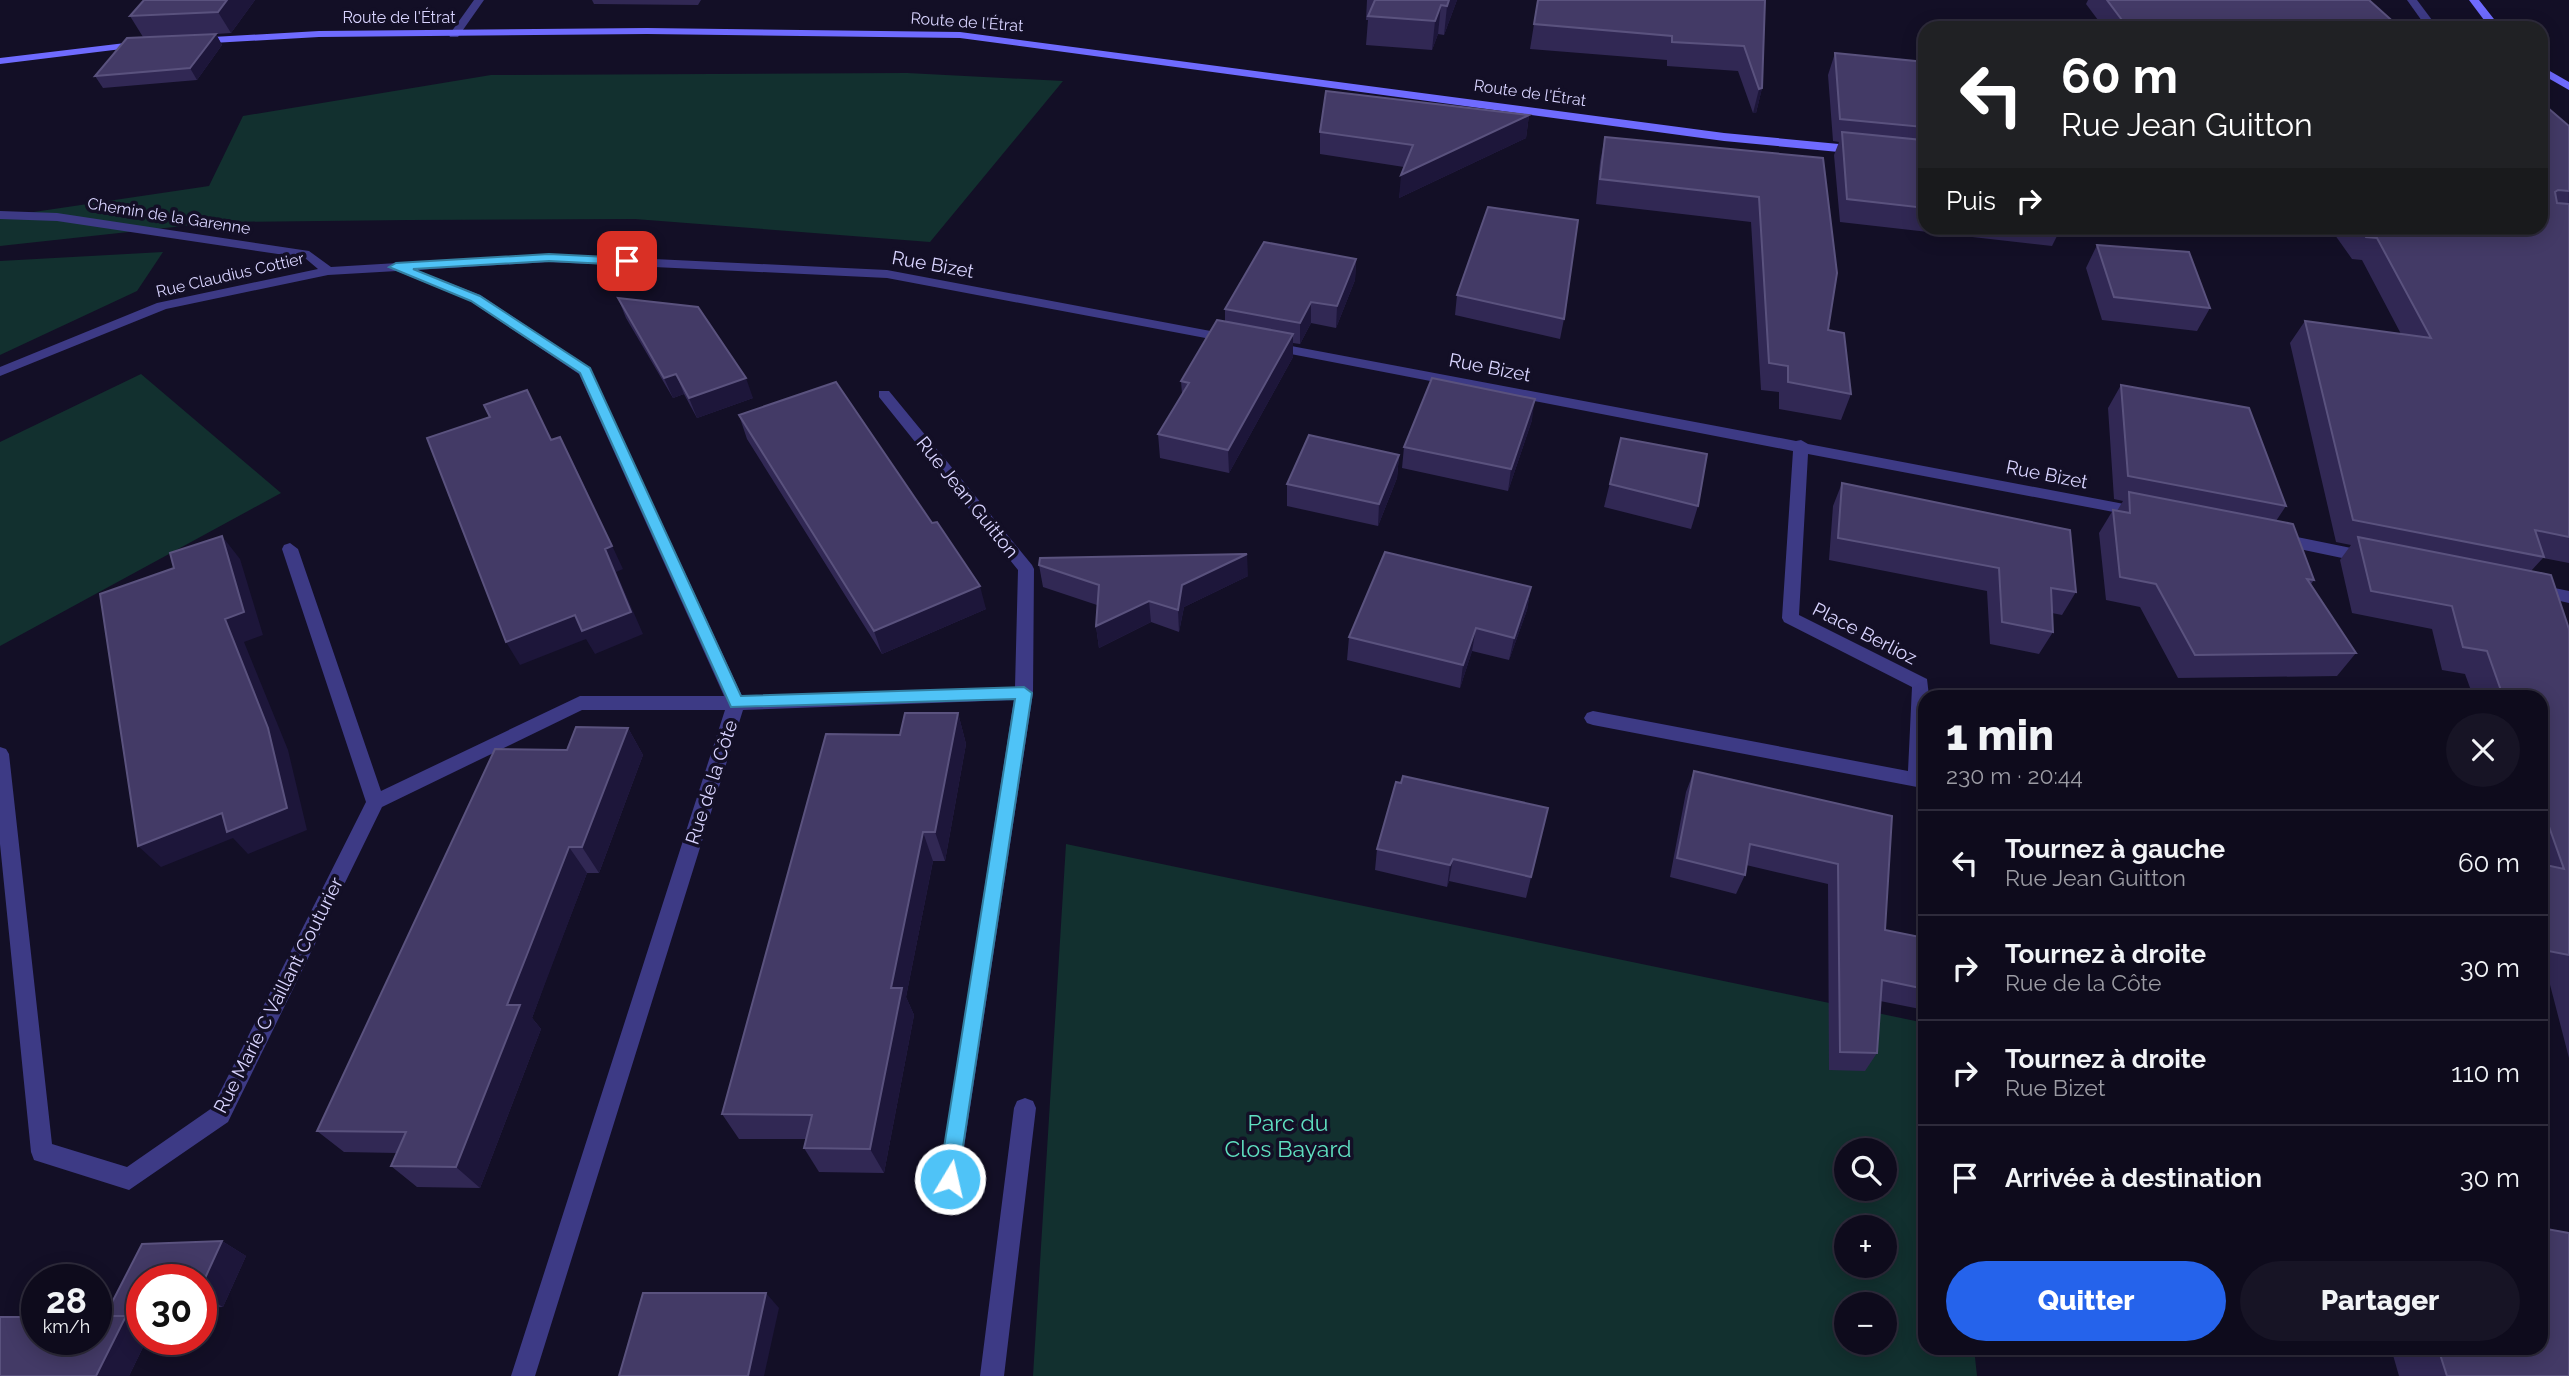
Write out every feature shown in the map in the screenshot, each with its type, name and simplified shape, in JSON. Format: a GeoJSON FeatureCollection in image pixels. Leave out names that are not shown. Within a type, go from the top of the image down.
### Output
{"type":"FeatureCollection","features":[{"type":"Feature","properties":{"kind":"main road"},"geometry":{"type":"LineString","coordinates":[[2474,0],[2490,21]]}},
{"type":"Feature","properties":{"kind":"main road","name":"Route de l'Étrat"},"geometry":{"type":"LineString","coordinates":[[181,42],[319,34],[454,35],[647,31],[960,35],[1724,137],[1871,151]]}},
{"type":"Feature","properties":{"kind":"main road"},"geometry":{"type":"LineString","coordinates":[[0,61],[153,43]]}},
{"type":"Feature","properties":{"kind":"main road"},"geometry":{"type":"LineString","coordinates":[[2548,74],[2569,87]]}},
{"type":"Feature","properties":{"kind":"street"},"geometry":{"type":"LineString","coordinates":[[454,35],[479,0]]}},
{"type":"Feature","properties":{"kind":"street"},"geometry":{"type":"LineString","coordinates":[[2412,0],[2428,21]]}},
{"type":"Feature","properties":{"kind":"street","name":"Chemin de la Garenne"},"geometry":{"type":"LineString","coordinates":[[0,215],[57,217],[309,255],[328,271]]}},
{"type":"Feature","properties":{"kind":"street","name":"Rue Bizet"},"geometry":{"type":"LineString","coordinates":[[396,267],[549,258],[887,274],[1801,445],[2158,516]]}},
{"type":"Feature","properties":{"kind":"street","name":"Rue Claudius Cottier"},"geometry":{"type":"LineString","coordinates":[[0,372],[162,306],[328,271],[396,267]]}},
{"type":"Feature","properties":{"kind":"street","name":"Rue de la Côte"},"geometry":{"type":"LineString","coordinates":[[396,267],[475,298],[585,371],[736,703],[523,1376]]}},
{"type":"Feature","properties":{"kind":"street","name":"Rue Jean Guitton"},"geometry":{"type":"LineString","coordinates":[[884,394],[1026,569],[1024,693],[950,1179]]}},
{"type":"Feature","properties":{"kind":"street","name":"Place Berlioz"},"geometry":{"type":"LineString","coordinates":[[1801,445],[1790,618],[1921,684],[1921,690]]}},
{"type":"Feature","properties":{"kind":"street"},"geometry":{"type":"LineString","coordinates":[[2267,538],[2377,559]]}},
{"type":"Feature","properties":{"kind":"street"},"geometry":{"type":"LineString","coordinates":[[289,549],[375,802],[580,704],[736,703],[1024,693]]}},
{"type":"Feature","properties":{"kind":"street"},"geometry":{"type":"LineString","coordinates":[[2514,586],[2569,597]]}},
{"type":"Feature","properties":{"kind":"street","name":"Place Berlioz"},"geometry":{"type":"LineString","coordinates":[[1592,718],[1917,780],[1918,756]]}},
{"type":"Feature","properties":{"kind":"street","name":"Rue Marie C Vaillant Couturier"},"geometry":{"type":"LineString","coordinates":[[0,754],[42,1152],[130,1178],[220,1115],[375,802]]}},
{"type":"Feature","properties":{"kind":"street"},"geometry":{"type":"LineString","coordinates":[[992,1376],[1025,1108]]}},
{"type":"Feature","properties":{"kind":"green space"},"geometry":{"type":"Polygon","coordinates":[[[907,73],[1063,81],[930,242],[635,219],[220,222],[0,246],[0,217],[209,186],[243,116],[491,75],[907,73]]]}},
{"type":"Feature","properties":{"kind":"green space"},"geometry":{"type":"Polygon","coordinates":[[[163,252],[137,291],[0,355],[0,261],[163,252]]]}},
{"type":"Feature","properties":{"kind":"green space"},"geometry":{"type":"Polygon","coordinates":[[[141,374],[281,493],[0,646],[0,442],[141,374]]]}},
{"type":"Feature","properties":{"kind":"green space","name":"Parc du Clos Bayard"},"geometry":{"type":"Polygon","coordinates":[[[1066,844],[1918,1022],[1918,1355],[1975,1355],[1977,1376],[1033,1376],[1066,844]]]}},
{"type":"Feature","properties":{"kind":"building"},"geometry":{"type":"Polygon","coordinates":[[[144,0],[227,0],[218,12],[130,16],[144,0]]]}},
{"type":"Feature","properties":{"kind":"building"},"geometry":{"type":"Polygon","coordinates":[[[1375,0],[1449,0],[1447,6],[1441,5],[1435,21],[1368,16],[1375,0]]]}},
{"type":"Feature","properties":{"kind":"building"},"geometry":{"type":"Polygon","coordinates":[[[1538,0],[1765,0],[1762,88],[1759,89],[1744,46],[1672,42],[1672,36],[1534,24],[1538,0]]]}},
{"type":"Feature","properties":{"kind":"building"},"geometry":{"type":"Polygon","coordinates":[[[2107,0],[2369,0],[2392,21],[2123,21],[2107,0]]]}},
{"type":"Feature","properties":{"kind":"building"},"geometry":{"type":"Polygon","coordinates":[[[216,34],[190,68],[95,76],[127,38],[216,34]]]}},
{"type":"Feature","properties":{"kind":"building"},"geometry":{"type":"Polygon","coordinates":[[[1835,53],[1918,61],[1918,127],[1840,119],[1835,53]]]}},
{"type":"Feature","properties":{"kind":"building"},"geometry":{"type":"Polygon","coordinates":[[[1326,91],[1529,115],[1401,175],[1413,145],[1320,132],[1326,91]]]}},
{"type":"Feature","properties":{"kind":"building"},"geometry":{"type":"Polygon","coordinates":[[[2548,108],[2569,126],[2569,191],[2555,192],[2557,203],[2569,204],[2569,537],[2535,530],[2544,557],[2353,520],[2305,321],[2431,338],[2377,238],[2365,235],[2548,235],[2548,108]]]}},
{"type":"Feature","properties":{"kind":"building"},"geometry":{"type":"Polygon","coordinates":[[[1842,132],[1918,140],[1918,207],[1847,199],[1842,132]]]}},
{"type":"Feature","properties":{"kind":"building"},"geometry":{"type":"Polygon","coordinates":[[[1605,137],[1823,158],[1837,273],[1828,330],[1844,333],[1851,394],[1788,382],[1788,366],[1769,363],[1759,197],[1600,179],[1605,137]]]}},
{"type":"Feature","properties":{"kind":"building"},"geometry":{"type":"Polygon","coordinates":[[[1488,207],[1578,220],[1564,319],[1457,295],[1488,207]]]}},
{"type":"Feature","properties":{"kind":"building"},"geometry":{"type":"Polygon","coordinates":[[[1264,242],[1356,259],[1337,306],[1311,302],[1300,323],[1225,309],[1264,242]]]}},
{"type":"Feature","properties":{"kind":"building"},"geometry":{"type":"Polygon","coordinates":[[[2097,245],[2189,252],[2210,308],[2114,297],[2097,245]]]}},
{"type":"Feature","properties":{"kind":"building"},"geometry":{"type":"Polygon","coordinates":[[[618,298],[698,307],[746,378],[689,398],[676,374],[664,378],[618,298]]]}},
{"type":"Feature","properties":{"kind":"building"},"geometry":{"type":"Polygon","coordinates":[[[1217,320],[1293,334],[1228,450],[1158,434],[1189,383],[1181,381],[1217,320]]]}},
{"type":"Feature","properties":{"kind":"building"},"geometry":{"type":"Polygon","coordinates":[[[1432,378],[1535,399],[1511,469],[1404,447],[1432,378]]]}},
{"type":"Feature","properties":{"kind":"building"},"geometry":{"type":"Polygon","coordinates":[[[836,382],[932,523],[937,522],[980,586],[874,631],[739,415],[836,382]]]}},
{"type":"Feature","properties":{"kind":"building"},"geometry":{"type":"Polygon","coordinates":[[[2121,385],[2249,408],[2286,506],[2128,476],[2121,385]]]}},
{"type":"Feature","properties":{"kind":"building"},"geometry":{"type":"Polygon","coordinates":[[[527,390],[551,440],[560,437],[612,546],[605,549],[631,612],[582,631],[575,615],[506,642],[427,438],[490,417],[484,405],[527,390]]]}},
{"type":"Feature","properties":{"kind":"building"},"geometry":{"type":"Polygon","coordinates":[[[1309,435],[1399,455],[1379,504],[1287,484],[1309,435]]]}},
{"type":"Feature","properties":{"kind":"building"},"geometry":{"type":"Polygon","coordinates":[[[1621,438],[1707,454],[1698,506],[1610,484],[1621,438]]]}},
{"type":"Feature","properties":{"kind":"building"},"geometry":{"type":"Polygon","coordinates":[[[1842,483],[2070,530],[2076,592],[2051,588],[2053,632],[2002,622],[1999,568],[1838,538],[1842,483]]]}},
{"type":"Feature","properties":{"kind":"building"},"geometry":{"type":"Polygon","coordinates":[[[2129,492],[2293,524],[2314,580],[2307,579],[2356,653],[2195,655],[2156,584],[2120,577],[2113,510],[2130,513],[2129,492]]]}},
{"type":"Feature","properties":{"kind":"building"},"geometry":{"type":"Polygon","coordinates":[[[222,536],[244,612],[225,619],[268,728],[287,808],[227,832],[222,813],[138,846],[100,594],[174,568],[170,553],[222,536]]]}},
{"type":"Feature","properties":{"kind":"building"},"geometry":{"type":"Polygon","coordinates":[[[2358,537],[2551,575],[2569,629],[2569,955],[2548,951],[2548,866],[2564,869],[2548,824],[2548,690],[2501,690],[2487,651],[2463,647],[2452,606],[2371,591],[2358,537]]]}},
{"type":"Feature","properties":{"kind":"building"},"geometry":{"type":"Polygon","coordinates":[[[1385,552],[1531,587],[1514,638],[1476,628],[1463,665],[1349,637],[1385,552]]]}},
{"type":"Feature","properties":{"kind":"building"},"geometry":{"type":"Polygon","coordinates":[[[1247,554],[1182,585],[1178,610],[1149,601],[1096,626],[1099,585],[1039,565],[1040,558],[1247,554]]]}},
{"type":"Feature","properties":{"kind":"building"},"geometry":{"type":"Polygon","coordinates":[[[905,713],[958,713],[935,832],[923,832],[891,988],[902,988],[870,1149],[804,1148],[812,1115],[722,1114],[826,734],[900,735],[905,713]]]}},
{"type":"Feature","properties":{"kind":"building"},"geometry":{"type":"Polygon","coordinates":[[[576,727],[628,728],[582,847],[569,847],[507,1005],[520,1005],[456,1167],[391,1166],[406,1132],[317,1131],[495,749],[567,750],[576,727]]]}},
{"type":"Feature","properties":{"kind":"building"},"geometry":{"type":"Polygon","coordinates":[[[1694,771],[1892,816],[1885,930],[1918,937],[1918,988],[1882,980],[1877,1053],[1840,1052],[1838,864],[1750,844],[1745,875],[1677,858],[1694,771]]]}},
{"type":"Feature","properties":{"kind":"building"},"geometry":{"type":"Polygon","coordinates":[[[1403,776],[1548,808],[1531,877],[1453,859],[1450,865],[1377,849],[1396,782],[1401,783],[1403,776]]]}},
{"type":"Feature","properties":{"kind":"building"},"geometry":{"type":"Polygon","coordinates":[[[2548,1229],[2569,1233],[2569,1376],[2447,1376],[2440,1355],[2548,1355],[2548,1229]]]}},
{"type":"Feature","properties":{"kind":"building"},"geometry":{"type":"Polygon","coordinates":[[[222,1241],[212,1264],[132,1264],[142,1244],[222,1241]]]}},
{"type":"Feature","properties":{"kind":"building"},"geometry":{"type":"Polygon","coordinates":[[[126,1275],[126,1316],[112,1316],[112,1302],[126,1275]]]}},
{"type":"Feature","properties":{"kind":"building"},"geometry":{"type":"Polygon","coordinates":[[[643,1293],[766,1293],[748,1376],[619,1376],[643,1293]]]}},
{"type":"Feature","properties":{"kind":"building"},"geometry":{"type":"Polygon","coordinates":[[[112,1316],[126,1316],[112,1344],[112,1316]]]}},
{"type":"Feature","properties":{"kind":"building"},"geometry":{"type":"Polygon","coordinates":[[[0,1317],[21,1317],[21,1355],[106,1355],[96,1376],[0,1376],[0,1317]]]}},
{"type":"Feature","properties":{"kind":"route"},"geometry":{"type":"LineString","coordinates":[[627,261],[549,258],[396,267],[475,298],[585,371],[736,703],[1024,693],[950,1179]]}}]}
